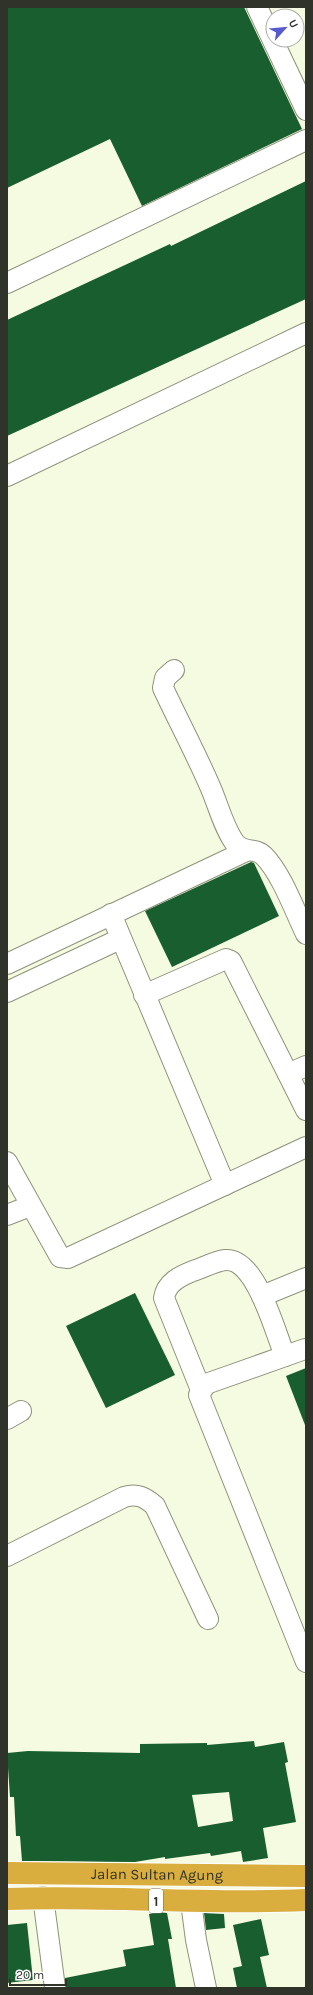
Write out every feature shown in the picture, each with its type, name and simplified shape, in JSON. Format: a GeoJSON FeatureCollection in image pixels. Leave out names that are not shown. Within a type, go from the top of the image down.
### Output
{"type":"FeatureCollection","features":[{"type":"Feature","properties":{"kind":"highway","name":"Jalan Sultan Agung"},"geometry":{"type":"LineString","coordinates":[[7,1873],[306,1876]]}},
{"type":"Feature","properties":{"kind":"highway","name":"Jalan Sultan Agung"},"geometry":{"type":"LineString","coordinates":[[7,1898],[43,1897],[191,1902],[306,1900]]}},
{"type":"Feature","properties":{"kind":"street"},"geometry":{"type":"LineString","coordinates":[[257,7],[306,110]]}},
{"type":"Feature","properties":{"kind":"street"},"geometry":{"type":"LineString","coordinates":[[7,283],[306,140]]}},
{"type":"Feature","properties":{"kind":"street"},"geometry":{"type":"LineString","coordinates":[[7,476],[306,332]]}},
{"type":"Feature","properties":{"kind":"street"},"geometry":{"type":"LineString","coordinates":[[174,670],[165,678],[163,688],[209,784],[232,838],[239,847],[246,851],[260,852],[265,856],[276,872],[306,934]]}},
{"type":"Feature","properties":{"kind":"street"},"geometry":{"type":"LineString","coordinates":[[7,964],[246,851]]}},
{"type":"Feature","properties":{"kind":"street"},"geometry":{"type":"LineString","coordinates":[[111,914],[120,939],[225,1185]]}},
{"type":"Feature","properties":{"kind":"street"},"geometry":{"type":"LineString","coordinates":[[7,992],[120,939]]}},
{"type":"Feature","properties":{"kind":"street"},"geometry":{"type":"LineString","coordinates":[[144,995],[226,960],[231,961],[306,1110]]}},
{"type":"Feature","properties":{"kind":"street"},"geometry":{"type":"LineString","coordinates":[[288,1074],[306,1066]]}},
{"type":"Feature","properties":{"kind":"street"},"geometry":{"type":"LineString","coordinates":[[7,1162],[30,1206],[60,1257],[68,1258],[306,1147]]}},
{"type":"Feature","properties":{"kind":"street"},"geometry":{"type":"LineString","coordinates":[[7,1215],[30,1206]]}},
{"type":"Feature","properties":{"kind":"street"},"geometry":{"type":"LineString","coordinates":[[285,1356],[262,1296],[251,1274],[238,1262],[225,1260],[186,1274],[169,1284],[164,1298],[201,1390],[200,1395],[306,1659]]}},
{"type":"Feature","properties":{"kind":"street"},"geometry":{"type":"LineString","coordinates":[[262,1296],[306,1278]]}},
{"type":"Feature","properties":{"kind":"street"},"geometry":{"type":"LineString","coordinates":[[201,1390],[206,1384],[305,1349]]}},
{"type":"Feature","properties":{"kind":"street"},"geometry":{"type":"LineString","coordinates":[[7,1556],[124,1497],[132,1495],[141,1496],[155,1506],[208,1619]]}},
{"type":"Feature","properties":{"kind":"street"},"geometry":{"type":"LineString","coordinates":[[43,1897],[55,1988]]}},
{"type":"Feature","properties":{"kind":"street"},"geometry":{"type":"LineString","coordinates":[[191,1902],[196,1940],[206,1988]]}},
{"type":"Feature","properties":{"kind":"building"},"geometry":{"type":"Polygon","coordinates":[[[7,7],[244,7],[302,129],[142,206],[110,139],[7,188],[7,7]]]}},
{"type":"Feature","properties":{"kind":"building"},"geometry":{"type":"Polygon","coordinates":[[[306,181],[306,299],[7,436],[7,320],[170,244],[171,246],[306,181]]]}},
{"type":"Feature","properties":{"kind":"building"},"geometry":{"type":"Polygon","coordinates":[[[251,862],[254,863],[279,916],[172,967],[145,911],[251,862]]]}},
{"type":"Feature","properties":{"kind":"building"},"geometry":{"type":"Polygon","coordinates":[[[135,1293],[175,1375],[106,1408],[66,1326],[135,1293]]]}},
{"type":"Feature","properties":{"kind":"building"},"geometry":{"type":"Polygon","coordinates":[[[306,1368],[306,1425],[305,1425],[286,1376],[306,1368]]]}},
{"type":"Feature","properties":{"kind":"building"},"geometry":{"type":"Polygon","coordinates":[[[254,1741],[255,1747],[284,1742],[288,1762],[285,1763],[296,1822],[263,1828],[268,1858],[243,1862],[241,1851],[211,1856],[210,1853],[165,1859],[165,1857],[135,1862],[22,1861],[20,1836],[16,1836],[14,1797],[10,1797],[7,1753],[28,1751],[140,1753],[140,1744],[207,1743],[207,1745],[254,1741]],[[229,1792],[192,1795],[198,1827],[233,1821],[229,1792]]]}},
{"type":"Feature","properties":{"kind":"building"},"geometry":{"type":"Polygon","coordinates":[[[158,1912],[167,1913],[172,1939],[168,1939],[176,1988],[66,1988],[65,1978],[126,1966],[123,1950],[154,1945],[149,1914],[158,1912]]]}},
{"type":"Feature","properties":{"kind":"building"},"geometry":{"type":"Polygon","coordinates":[[[204,1913],[224,1914],[225,1928],[206,1930],[204,1913]]]}},
{"type":"Feature","properties":{"kind":"building"},"geometry":{"type":"Polygon","coordinates":[[[261,1919],[269,1955],[260,1957],[267,1988],[237,1988],[233,1968],[242,1966],[233,1925],[261,1919]]]}},
{"type":"Feature","properties":{"kind":"building"},"geometry":{"type":"Polygon","coordinates":[[[27,1923],[33,1980],[7,1983],[7,1925],[27,1923]]]}}]}
